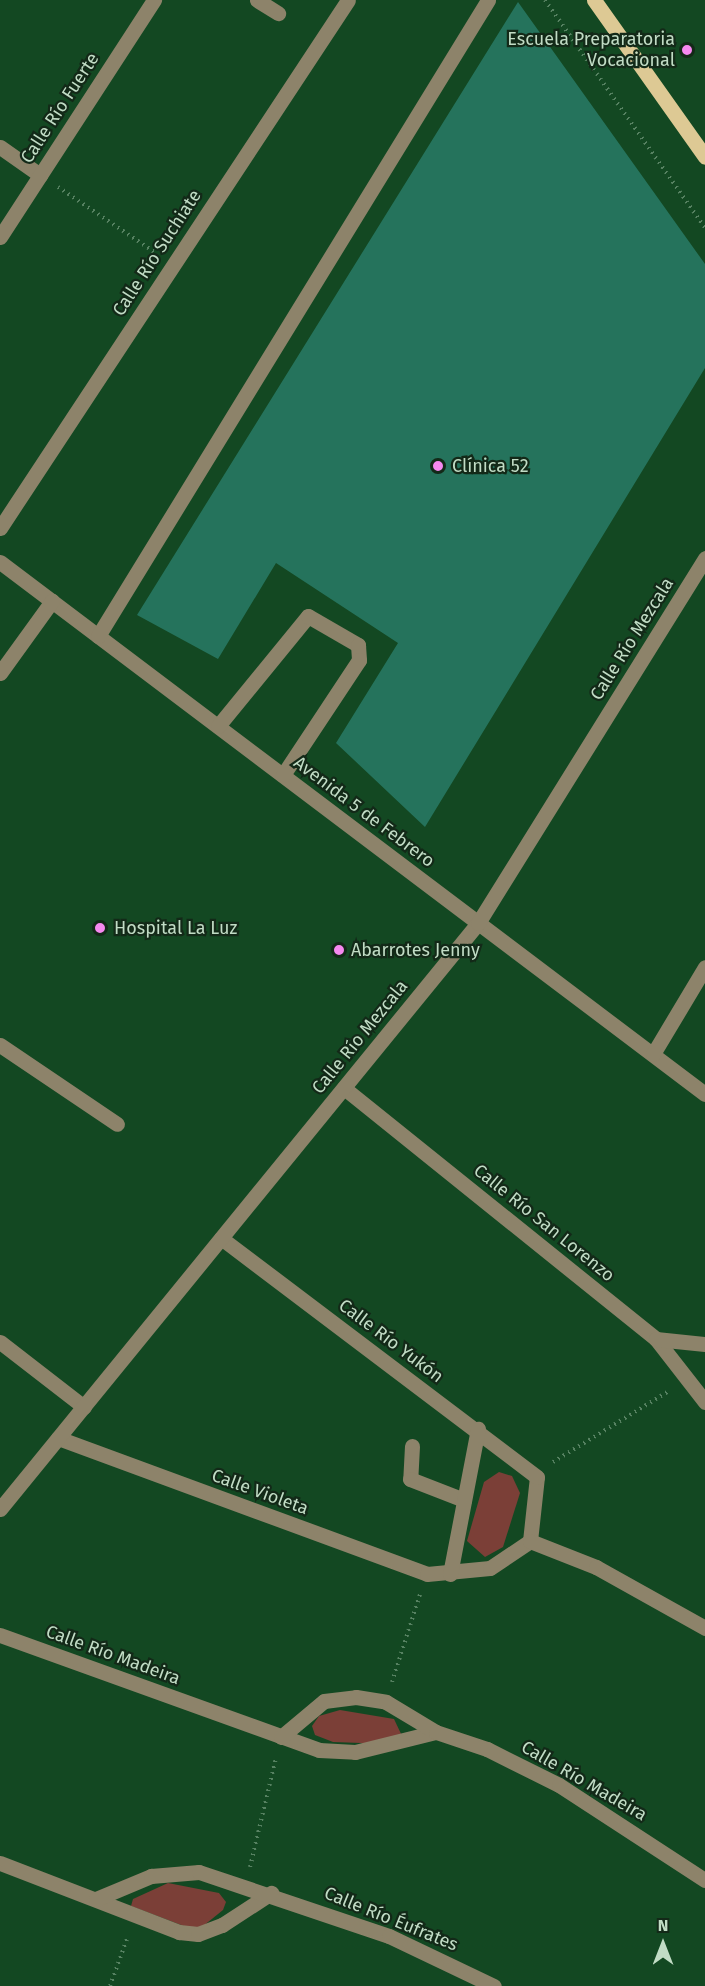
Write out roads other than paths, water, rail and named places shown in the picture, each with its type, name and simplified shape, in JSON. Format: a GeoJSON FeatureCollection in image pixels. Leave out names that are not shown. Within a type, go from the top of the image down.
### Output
{"type":"FeatureCollection","features":[{"type":"Feature","properties":{"kind":"main road"},"geometry":{"type":"LineString","coordinates":[[594,0],[705,156]]}},
{"type":"Feature","properties":{"kind":"street","name":"Calle Río Fuerte"},"geometry":{"type":"LineString","coordinates":[[0,237],[154,0]]}},
{"type":"Feature","properties":{"kind":"street"},"geometry":{"type":"LineString","coordinates":[[257,0],[278,14]]}},
{"type":"Feature","properties":{"kind":"street","name":"Calle Río Suchiate"},"geometry":{"type":"LineString","coordinates":[[0,528],[348,0]]}},
{"type":"Feature","properties":{"kind":"street"},"geometry":{"type":"LineString","coordinates":[[98,636],[488,0]]}},
{"type":"Feature","properties":{"kind":"street"},"geometry":{"type":"LineString","coordinates":[[0,147],[40,175]]}},
{"type":"Feature","properties":{"kind":"street","name":"Calle Río Mezcala"},"geometry":{"type":"LineString","coordinates":[[0,1509],[478,923],[705,558]]}},
{"type":"Feature","properties":{"kind":"street","name":"Avenida 5 de Febrero"},"geometry":{"type":"LineString","coordinates":[[0,562],[705,1094]]}},
{"type":"Feature","properties":{"kind":"street"},"geometry":{"type":"LineString","coordinates":[[0,673],[52,602]]}},
{"type":"Feature","properties":{"kind":"street"},"geometry":{"type":"LineString","coordinates":[[218,726],[308,616],[358,645],[359,660],[283,775]]}},
{"type":"Feature","properties":{"kind":"street"},"geometry":{"type":"LineString","coordinates":[[653,1054],[705,968]]}},
{"type":"Feature","properties":{"kind":"street"},"geometry":{"type":"LineString","coordinates":[[0,1045],[117,1124]]}},
{"type":"Feature","properties":{"kind":"street","name":"Calle Río San Lorenzo"},"geometry":{"type":"LineString","coordinates":[[344,1088],[656,1339],[684,1381],[705,1402]]}},
{"type":"Feature","properties":{"kind":"street","name":"Calle Río Yukón"},"geometry":{"type":"LineString","coordinates":[[221,1238],[478,1429],[537,1477],[530,1541]]}},
{"type":"Feature","properties":{"kind":"street"},"geometry":{"type":"LineString","coordinates":[[656,1339],[705,1344]]}},
{"type":"Feature","properties":{"kind":"street"},"geometry":{"type":"LineString","coordinates":[[0,1342],[84,1407]]}},
{"type":"Feature","properties":{"kind":"street"},"geometry":{"type":"LineString","coordinates":[[450,1574],[478,1429]]}},
{"type":"Feature","properties":{"kind":"street","name":"Calle Violeta"},"geometry":{"type":"LineString","coordinates":[[58,1438],[427,1574],[450,1574],[502,1563],[530,1541]]}},
{"type":"Feature","properties":{"kind":"street"},"geometry":{"type":"LineString","coordinates":[[412,1446],[410,1479],[464,1500]]}},
{"type":"Feature","properties":{"kind":"street"},"geometry":{"type":"LineString","coordinates":[[530,1541],[596,1567],[705,1628]]}},
{"type":"Feature","properties":{"kind":"street","name":"Calle Río Madeira"},"geometry":{"type":"LineString","coordinates":[[0,1635],[320,1750],[355,1752],[436,1732]]}},
{"type":"Feature","properties":{"kind":"street","name":"Calle Río Madeira"},"geometry":{"type":"LineString","coordinates":[[281,1737],[324,1701],[356,1697],[386,1702],[436,1732],[487,1749],[559,1785],[705,1880]]}},
{"type":"Feature","properties":{"kind":"street"},"geometry":{"type":"LineString","coordinates":[[0,1863],[96,1899],[162,1929],[198,1934],[222,1925],[271,1893]]}},
{"type":"Feature","properties":{"kind":"street","name":"Calle Río Éufrates"},"geometry":{"type":"LineString","coordinates":[[96,1899],[168,1872],[200,1872],[271,1893],[389,1936],[494,1986]]}},
{"type":"Feature","properties":{"kind":"place","name":"Escuela Preparatoria Vocacional"},"geometry":{"type":"Point","coordinates":[687,50]}},
{"type":"Feature","properties":{"kind":"place","name":"Clínica 52"},"geometry":{"type":"Point","coordinates":[438,466]}},
{"type":"Feature","properties":{"kind":"place","name":"Hospital La Luz"},"geometry":{"type":"Point","coordinates":[100,928]}},
{"type":"Feature","properties":{"kind":"place","name":"Abarrotes Jenny"},"geometry":{"type":"Point","coordinates":[339,950]}}]}
